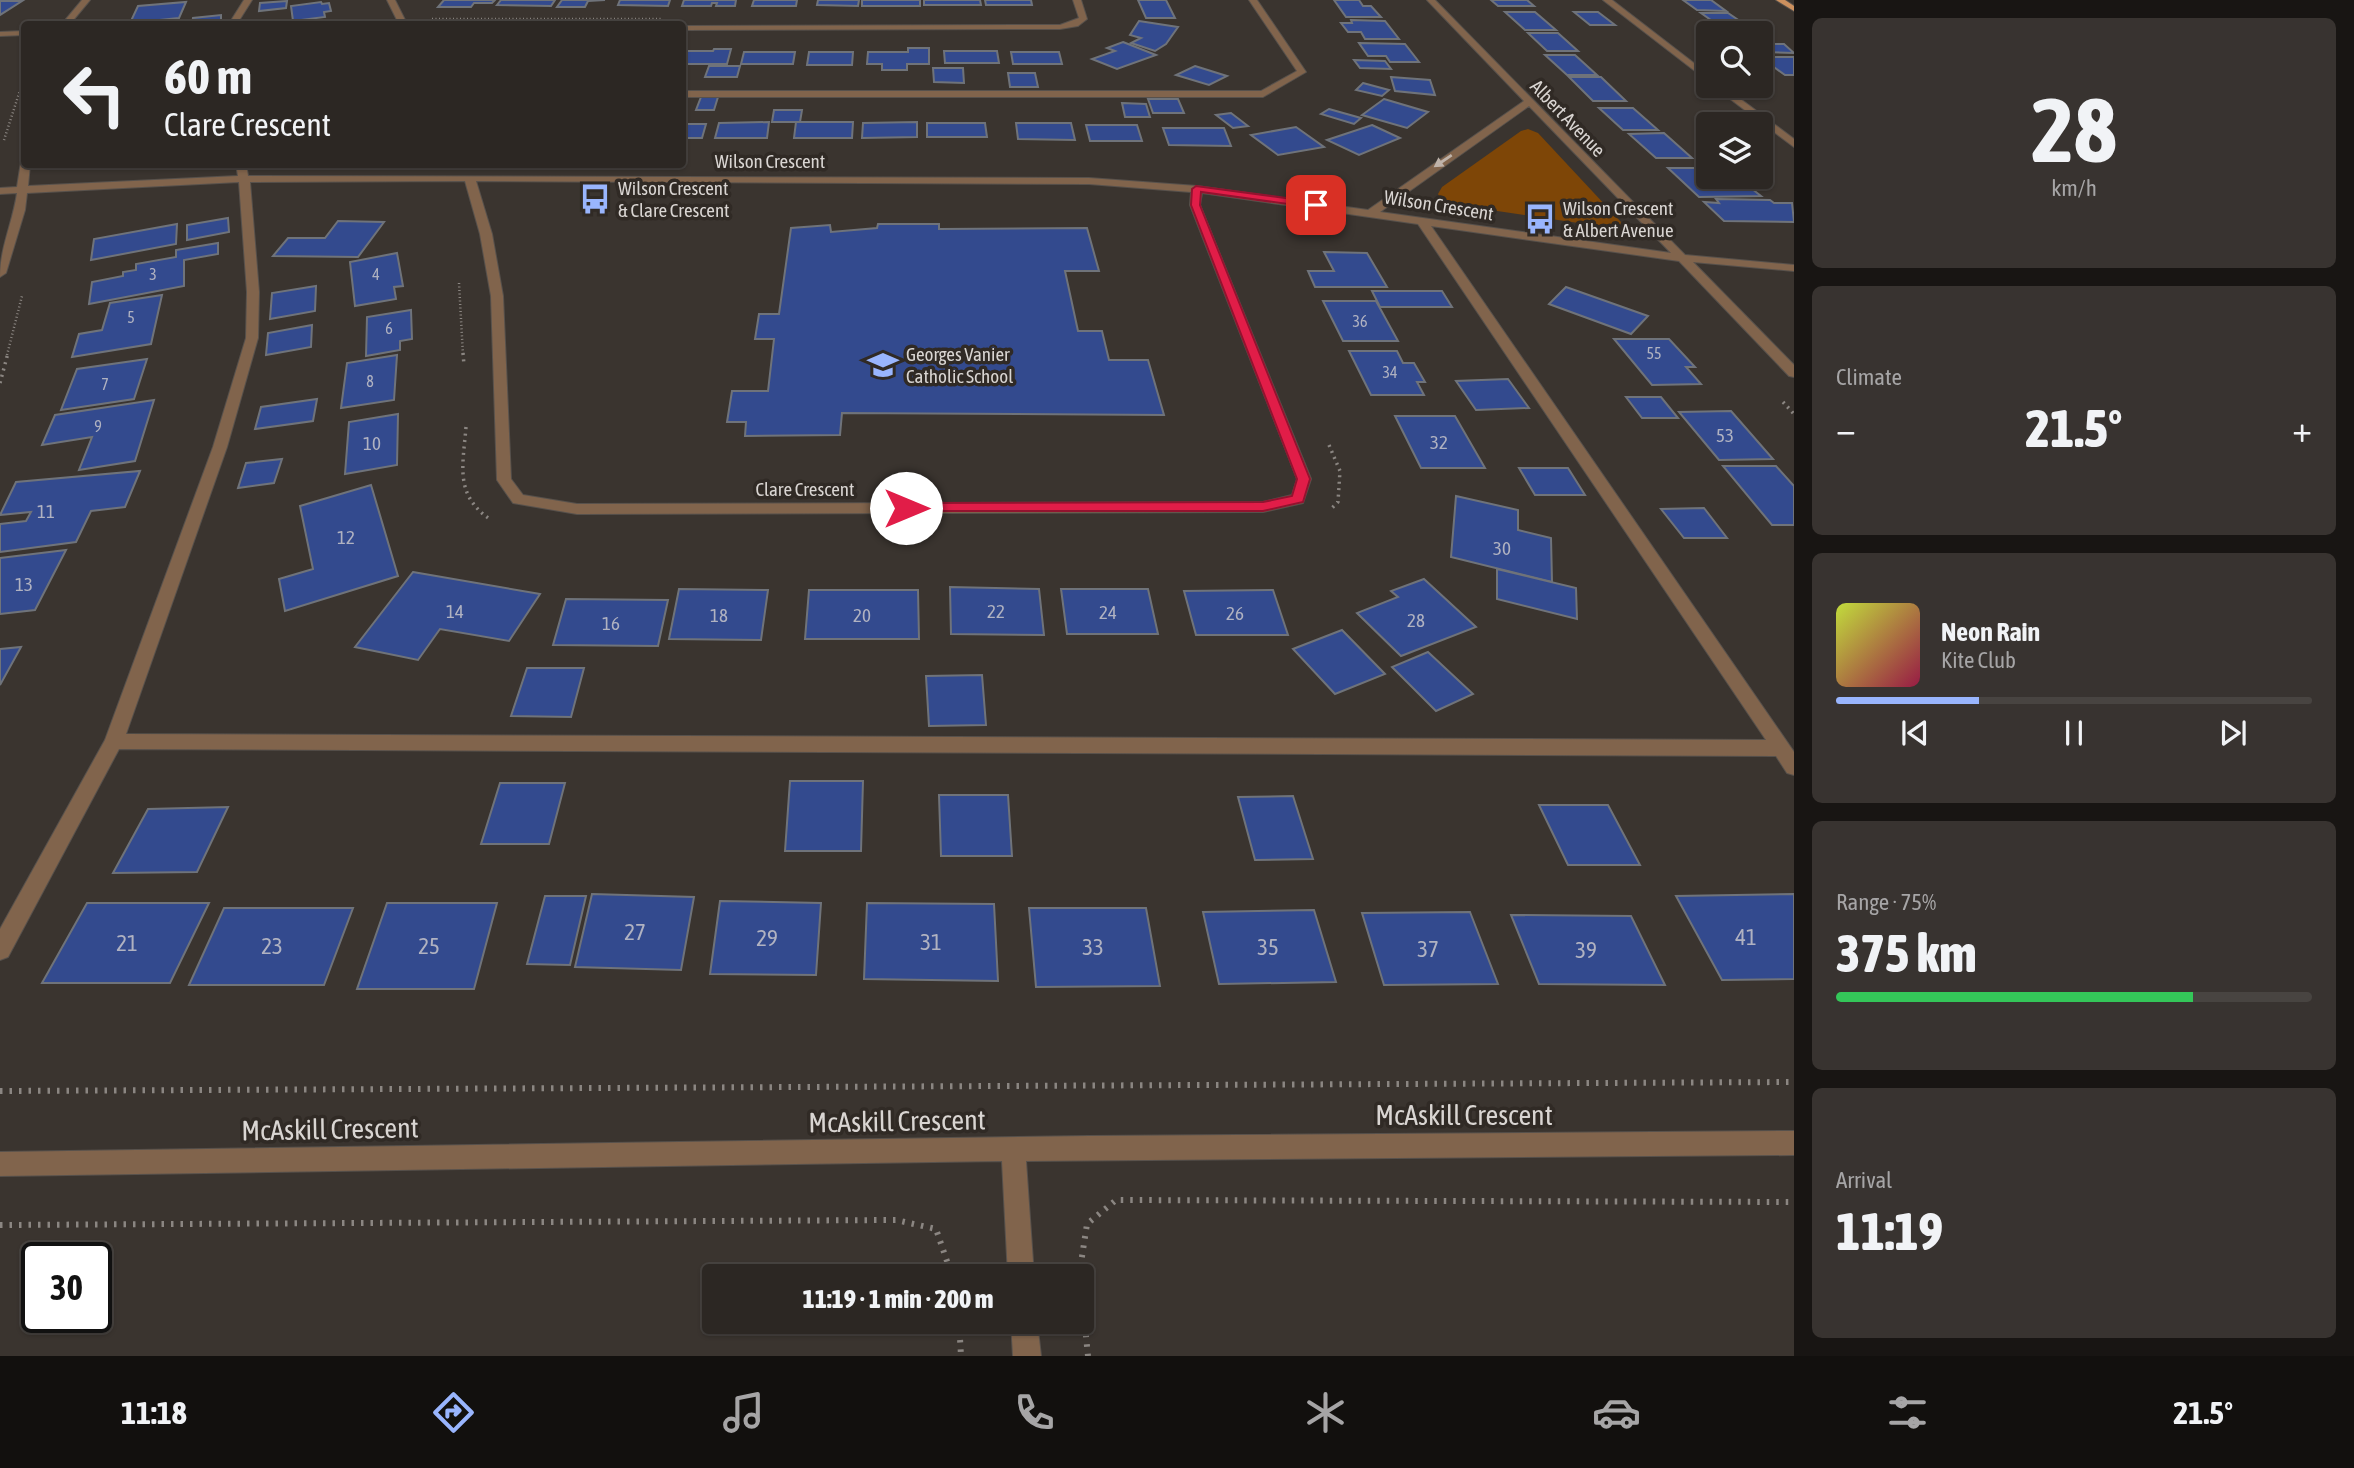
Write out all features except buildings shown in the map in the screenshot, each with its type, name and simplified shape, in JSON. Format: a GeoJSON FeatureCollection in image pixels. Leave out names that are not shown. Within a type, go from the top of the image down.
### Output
{"type":"FeatureCollection","features":[{"type":"Feature","properties":{"kind":"main road"},"geometry":{"type":"LineString","coordinates":[[1780,0],[1794,9]]}},
{"type":"Feature","properties":{"kind":"street"},"geometry":{"type":"LineString","coordinates":[[68,21],[86,0]]}},
{"type":"Feature","properties":{"kind":"street"},"geometry":{"type":"LineString","coordinates":[[236,21],[248,0]]}},
{"type":"Feature","properties":{"kind":"street"},"geometry":{"type":"LineString","coordinates":[[391,0],[401,21]]}},
{"type":"Feature","properties":{"kind":"street"},"geometry":{"type":"LineString","coordinates":[[686,28],[1060,27],[1083,19],[1077,0]]}},
{"type":"Feature","properties":{"kind":"street"},"geometry":{"type":"LineString","coordinates":[[686,94],[1263,94],[1302,72],[1253,0]]}},
{"type":"Feature","properties":{"kind":"street","name":"Albert Avenue"},"geometry":{"type":"LineString","coordinates":[[1431,0],[1682,258]]}},
{"type":"Feature","properties":{"kind":"street"},"geometry":{"type":"LineString","coordinates":[[1607,0],[1696,69]]}},
{"type":"Feature","properties":{"kind":"street"},"geometry":{"type":"LineString","coordinates":[[0,34],[21,33]]}},
{"type":"Feature","properties":{"kind":"street"},"geometry":{"type":"LineString","coordinates":[[1734,98],[1794,144]]}},
{"type":"Feature","properties":{"kind":"street","name":"Wilson Crescent"},"geometry":{"type":"LineString","coordinates":[[1371,213],[1528,102]]}},
{"type":"Feature","properties":{"kind":"street"},"geometry":{"type":"LineString","coordinates":[[0,273],[20,210],[25,168]]}},
{"type":"Feature","properties":{"kind":"street"},"geometry":{"type":"LineString","coordinates":[[0,950],[114,741],[220,447],[253,338],[247,195],[242,172]]}},
{"type":"Feature","properties":{"kind":"street","name":"Wilson Crescent"},"geometry":{"type":"LineString","coordinates":[[0,191],[242,172],[470,179],[1003,179],[1156,185],[1682,258],[1794,268]]}},
{"type":"Feature","properties":{"kind":"street","name":"Clare Crescent"},"geometry":{"type":"LineString","coordinates":[[470,179],[486,234],[497,296],[504,480],[518,499],[577,509],[1263,507],[1298,499],[1304,479],[1195,205],[1196,189]]}},
{"type":"Feature","properties":{"kind":"street"},"geometry":{"type":"LineString","coordinates":[[1422,221],[1794,767]]}},
{"type":"Feature","properties":{"kind":"street"},"geometry":{"type":"LineString","coordinates":[[1682,258],[1794,373]]}},
{"type":"Feature","properties":{"kind":"street"},"geometry":{"type":"LineString","coordinates":[[114,741],[1781,748]]}},
{"type":"Feature","properties":{"kind":"street","name":"McAskill Crescent"},"geometry":{"type":"LineString","coordinates":[[0,1164],[1013,1149],[1794,1143]]}},
{"type":"Feature","properties":{"kind":"street"},"geometry":{"type":"LineString","coordinates":[[1013,1149],[1020,1264]]}},
{"type":"Feature","properties":{"kind":"street"},"geometry":{"type":"LineString","coordinates":[[1025,1334],[1027,1356]]}},
{"type":"Feature","properties":{"kind":"path"},"geometry":{"type":"LineString","coordinates":[[4,141],[21,87]]}},
{"type":"Feature","properties":{"kind":"path"},"geometry":{"type":"LineString","coordinates":[[459,276],[464,374]]}},
{"type":"Feature","properties":{"kind":"path"},"geometry":{"type":"LineString","coordinates":[[0,383],[23,292]]}},
{"type":"Feature","properties":{"kind":"path"},"geometry":{"type":"LineString","coordinates":[[1776,395],[1794,414]]}},
{"type":"Feature","properties":{"kind":"path"},"geometry":{"type":"LineString","coordinates":[[466,416],[463,492],[475,511],[495,522]]}},
{"type":"Feature","properties":{"kind":"path"},"geometry":{"type":"LineString","coordinates":[[1322,516],[1338,502],[1340,471],[1325,435]]}},
{"type":"Feature","properties":{"kind":"path"},"geometry":{"type":"LineString","coordinates":[[0,1091],[1794,1082]]}},
{"type":"Feature","properties":{"kind":"path"},"geometry":{"type":"LineString","coordinates":[[1081,1264],[1087,1223],[1116,1200],[1794,1202]]}},
{"type":"Feature","properties":{"kind":"path"},"geometry":{"type":"LineString","coordinates":[[0,1224],[896,1220],[936,1229],[948,1264]]}},
{"type":"Feature","properties":{"kind":"path"},"geometry":{"type":"LineString","coordinates":[[960,1334],[961,1356]]}},
{"type":"Feature","properties":{"kind":"path"},"geometry":{"type":"LineString","coordinates":[[1085,1334],[1087,1356]]}},
{"type":"Feature","properties":{"kind":"shaded area"},"geometry":{"type":"Polygon","coordinates":[[[1528,129],[1538,133],[1621,222],[1619,229],[1443,203],[1438,194],[1442,187],[1521,131],[1528,129]]]}},
{"type":"Feature","properties":{"kind":"place","name":"Wilson Crescent & Clare Crescent"},"geometry":{"type":"Point","coordinates":[595,199]}},
{"type":"Feature","properties":{"kind":"place","name":"Wilson Crescent & Albert Avenue"},"geometry":{"type":"Point","coordinates":[1540,219]}},
{"type":"Feature","properties":{"kind":"place","name":"Georges Vanier Catholic School"},"geometry":{"type":"Point","coordinates":[883,365]}},
{"type":"Feature","properties":{"kind":"route"},"geometry":{"type":"LineString","coordinates":[[906,508],[1263,507],[1298,499],[1304,479],[1195,205],[1196,189],[1316,205]]}}]}
